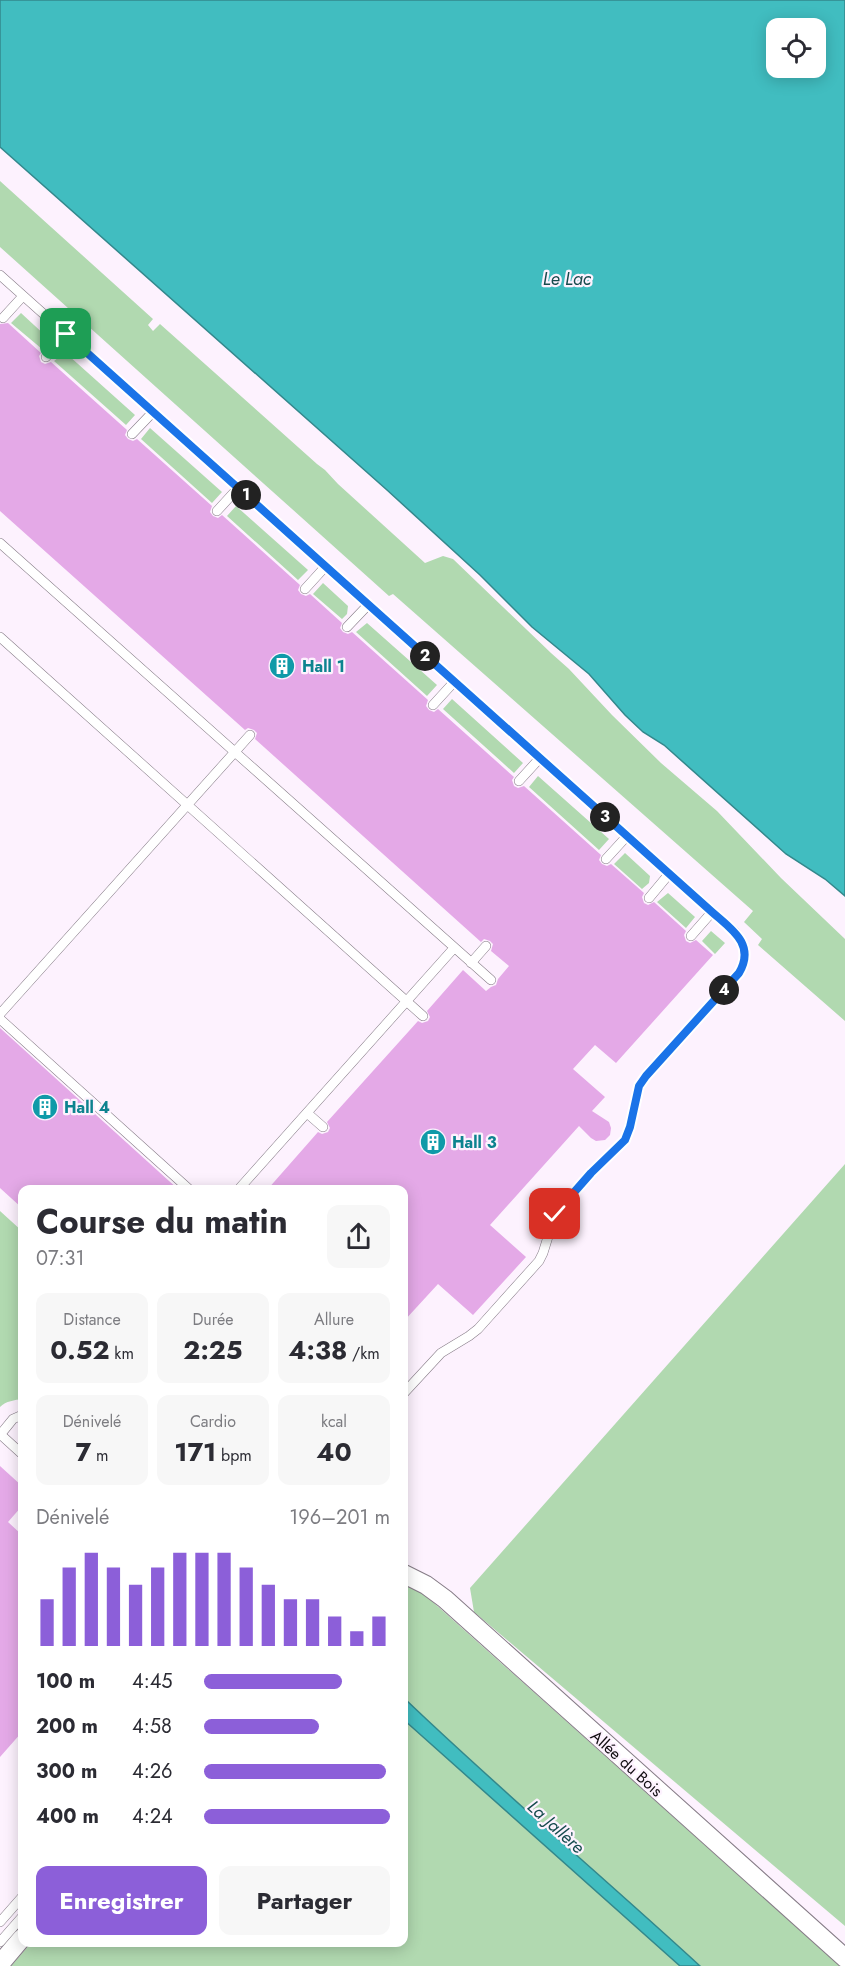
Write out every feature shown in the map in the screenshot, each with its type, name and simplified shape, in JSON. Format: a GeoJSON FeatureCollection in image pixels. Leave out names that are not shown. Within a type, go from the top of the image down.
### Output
{"type":"FeatureCollection","features":[{"type":"Feature","properties":{"kind":"street","name":"Allée du Bois"},"geometry":{"type":"LineString","coordinates":[[408,1576],[426,1585],[445,1599],[845,1958]]}},
{"type":"Feature","properties":{"kind":"street"},"geometry":{"type":"LineString","coordinates":[[0,1964],[18,1943]]}},
{"type":"Feature","properties":{"kind":"lane"},"geometry":{"type":"LineString","coordinates":[[0,275],[735,932],[744,947],[745,960],[739,973],[639,1086],[625,1140],[591,1173],[555,1214],[539,1261],[478,1329],[441,1353],[408,1390]]}},
{"type":"Feature","properties":{"kind":"lane"},"geometry":{"type":"LineString","coordinates":[[3,318],[23,296]]}},
{"type":"Feature","properties":{"kind":"lane"},"geometry":{"type":"LineString","coordinates":[[46,357],[66,334]]}},
{"type":"Feature","properties":{"kind":"lane"},"geometry":{"type":"LineString","coordinates":[[132,434],[153,412]]}},
{"type":"Feature","properties":{"kind":"lane"},"geometry":{"type":"LineString","coordinates":[[218,511],[238,488]]}},
{"type":"Feature","properties":{"kind":"lane"},"geometry":{"type":"LineString","coordinates":[[0,543],[491,980]]}},
{"type":"Feature","properties":{"kind":"lane"},"geometry":{"type":"LineString","coordinates":[[305,589],[325,567]]}},
{"type":"Feature","properties":{"kind":"lane"},"geometry":{"type":"LineString","coordinates":[[347,627],[368,605]]}},
{"type":"Feature","properties":{"kind":"lane"},"geometry":{"type":"LineString","coordinates":[[0,637],[423,1016]]}},
{"type":"Feature","properties":{"kind":"lane"},"geometry":{"type":"LineString","coordinates":[[433,705],[454,682]]}},
{"type":"Feature","properties":{"kind":"lane"},"geometry":{"type":"LineString","coordinates":[[0,1014],[250,735]]}},
{"type":"Feature","properties":{"kind":"lane"},"geometry":{"type":"LineString","coordinates":[[519,781],[540,758]]}},
{"type":"Feature","properties":{"kind":"lane"},"geometry":{"type":"LineString","coordinates":[[606,859],[627,836]]}},
{"type":"Feature","properties":{"kind":"lane"},"geometry":{"type":"LineString","coordinates":[[649,898],[669,874]]}},
{"type":"Feature","properties":{"kind":"lane"},"geometry":{"type":"LineString","coordinates":[[691,936],[712,912]]}},
{"type":"Feature","properties":{"kind":"lane"},"geometry":{"type":"LineString","coordinates":[[471,963],[486,946]]}},
{"type":"Feature","properties":{"kind":"lane"},"geometry":{"type":"LineString","coordinates":[[242,1185],[453,948]]}},
{"type":"Feature","properties":{"kind":"lane"},"geometry":{"type":"LineString","coordinates":[[0,1019],[184,1185]]}},
{"type":"Feature","properties":{"kind":"lane"},"geometry":{"type":"LineString","coordinates":[[307,1113],[323,1127]]}},
{"type":"Feature","properties":{"kind":"lane"},"geometry":{"type":"LineString","coordinates":[[18,1417],[13,1419],[0,1434],[18,1450]]}},
{"type":"Feature","properties":{"kind":"lane"},"geometry":{"type":"LineString","coordinates":[[0,1922],[18,1902]]}},
{"type":"Feature","properties":{"kind":"lane"},"geometry":{"type":"LineString","coordinates":[[0,1942],[18,1922]]}},
{"type":"Feature","properties":{"kind":"green space"},"geometry":{"type":"Polygon","coordinates":[[[0,181],[153,319],[148,325],[153,331],[160,324],[325,470],[425,563],[443,556],[453,559],[569,669],[661,763],[717,811],[781,878],[845,939],[845,1021],[758,945],[762,939],[744,922],[753,911],[393,594],[389,596],[0,247],[0,181]]]}},
{"type":"Feature","properties":{"kind":"green space"},"geometry":{"type":"Polygon","coordinates":[[[21,313],[47,337],[42,349],[11,323],[21,313]]]}},
{"type":"Feature","properties":{"kind":"green space"},"geometry":{"type":"Polygon","coordinates":[[[63,354],[68,355],[135,415],[126,425],[54,361],[63,354]]]}},
{"type":"Feature","properties":{"kind":"green space"},"geometry":{"type":"Polygon","coordinates":[[[150,428],[222,492],[212,503],[141,439],[150,428]]]}},
{"type":"Feature","properties":{"kind":"green space"},"geometry":{"type":"Polygon","coordinates":[[[236,506],[308,570],[298,580],[227,516],[236,506]]]}},
{"type":"Feature","properties":{"kind":"green space"},"geometry":{"type":"Polygon","coordinates":[[[323,583],[348,606],[347,614],[342,619],[313,594],[323,583]]]}},
{"type":"Feature","properties":{"kind":"green space"},"geometry":{"type":"Polygon","coordinates":[[[367,623],[437,685],[427,696],[356,632],[367,623]]]}},
{"type":"Feature","properties":{"kind":"green space"},"geometry":{"type":"Polygon","coordinates":[[[452,699],[523,763],[514,773],[443,709],[452,699]]]}},
{"type":"Feature","properties":{"kind":"green space"},"geometry":{"type":"Polygon","coordinates":[[[538,776],[609,839],[599,850],[529,787],[538,776]]]}},
{"type":"Feature","properties":{"kind":"green space"},"geometry":{"type":"Polygon","coordinates":[[[625,853],[650,876],[649,883],[642,889],[614,864],[625,853]]]}},
{"type":"Feature","properties":{"kind":"green space"},"geometry":{"type":"Polygon","coordinates":[[[668,893],[695,917],[686,928],[657,902],[668,893]]]}},
{"type":"Feature","properties":{"kind":"green space"},"geometry":{"type":"Polygon","coordinates":[[[711,931],[725,943],[715,954],[702,941],[711,931]]]}},
{"type":"Feature","properties":{"kind":"green space"},"geometry":{"type":"Polygon","coordinates":[[[845,1164],[845,1926],[474,1612],[470,1588],[845,1164]]]}},
{"type":"Feature","properties":{"kind":"green space"},"geometry":{"type":"Polygon","coordinates":[[[0,1211],[18,1227],[18,1400],[0,1407],[0,1211]]]}},
{"type":"Feature","properties":{"kind":"green space"},"geometry":{"type":"Polygon","coordinates":[[[408,1585],[424,1594],[840,1966],[11,1966],[28,1947],[408,1947],[408,1585]]]}},
{"type":"Feature","properties":{"kind":"water","name":"Le Lac"},"geometry":{"type":"Polygon","coordinates":[[[0,0],[845,0],[845,896],[825,879],[786,854],[664,745],[643,732],[589,674],[532,627],[480,575],[0,147],[0,0]]]}},
{"type":"Feature","properties":{"kind":"water"},"geometry":{"type":"Polygon","coordinates":[[[408,1702],[700,1966],[680,1966],[408,1724],[408,1702]]]}},
{"type":"Feature","properties":{"kind":"building","name":"Hall 1"},"geometry":{"type":"Polygon","coordinates":[[[8,323],[41,353],[39,356],[41,362],[45,364],[51,362],[127,430],[125,435],[128,439],[133,441],[137,439],[212,506],[210,512],[213,516],[218,518],[222,515],[300,585],[298,590],[301,594],[306,596],[310,594],[342,623],[340,628],[343,632],[348,634],[352,632],[428,700],[426,706],[429,710],[434,712],[438,709],[514,777],[512,780],[514,786],[518,788],[524,786],[601,855],[599,860],[602,864],[607,866],[611,864],[644,893],[642,897],[644,903],[648,905],[654,902],[686,931],[684,935],[686,941],[690,943],[696,940],[713,955],[616,1063],[595,1045],[573,1069],[605,1097],[592,1111],[609,1122],[610,1135],[605,1140],[596,1141],[579,1126],[490,1225],[526,1257],[473,1315],[438,1284],[408,1317],[408,1185],[271,1185],[318,1132],[322,1134],[328,1132],[330,1128],[327,1122],[418,1021],[422,1023],[428,1021],[430,1017],[427,1011],[463,970],[486,991],[496,985],[509,966],[491,951],[493,944],[490,941],[484,939],[481,942],[255,739],[257,733],[254,730],[248,728],[245,730],[0,511],[0,324],[8,323]]]}},
{"type":"Feature","properties":{"kind":"building","name":"Hall 4"},"geometry":{"type":"Polygon","coordinates":[[[0,1028],[173,1185],[18,1185],[18,1204],[0,1188],[0,1028]]]}},
{"type":"Feature","properties":{"kind":"building"},"geometry":{"type":"Polygon","coordinates":[[[0,1466],[18,1482],[18,1511],[8,1522],[18,1531],[18,1737],[0,1757],[0,1466]]]}},
{"type":"Feature","properties":{"kind":"place","name":"Hall 1"},"geometry":{"type":"Point","coordinates":[282,666]}},
{"type":"Feature","properties":{"kind":"place","name":"Hall 4"},"geometry":{"type":"Point","coordinates":[45,1107]}},
{"type":"Feature","properties":{"kind":"place","name":"Hall 3"},"geometry":{"type":"Point","coordinates":[433,1142]}},
{"type":"Feature","properties":{"kind":"route"},"geometry":{"type":"LineString","coordinates":[[66,334],[741,939],[745,960],[739,973],[646,1076],[639,1086],[625,1140],[591,1173],[555,1214]]}},
{"type":"Feature","properties":{"kind":"water label","name":"La Jallère"},"geometry":{"type":"Point","coordinates":[556,1827]}}]}
